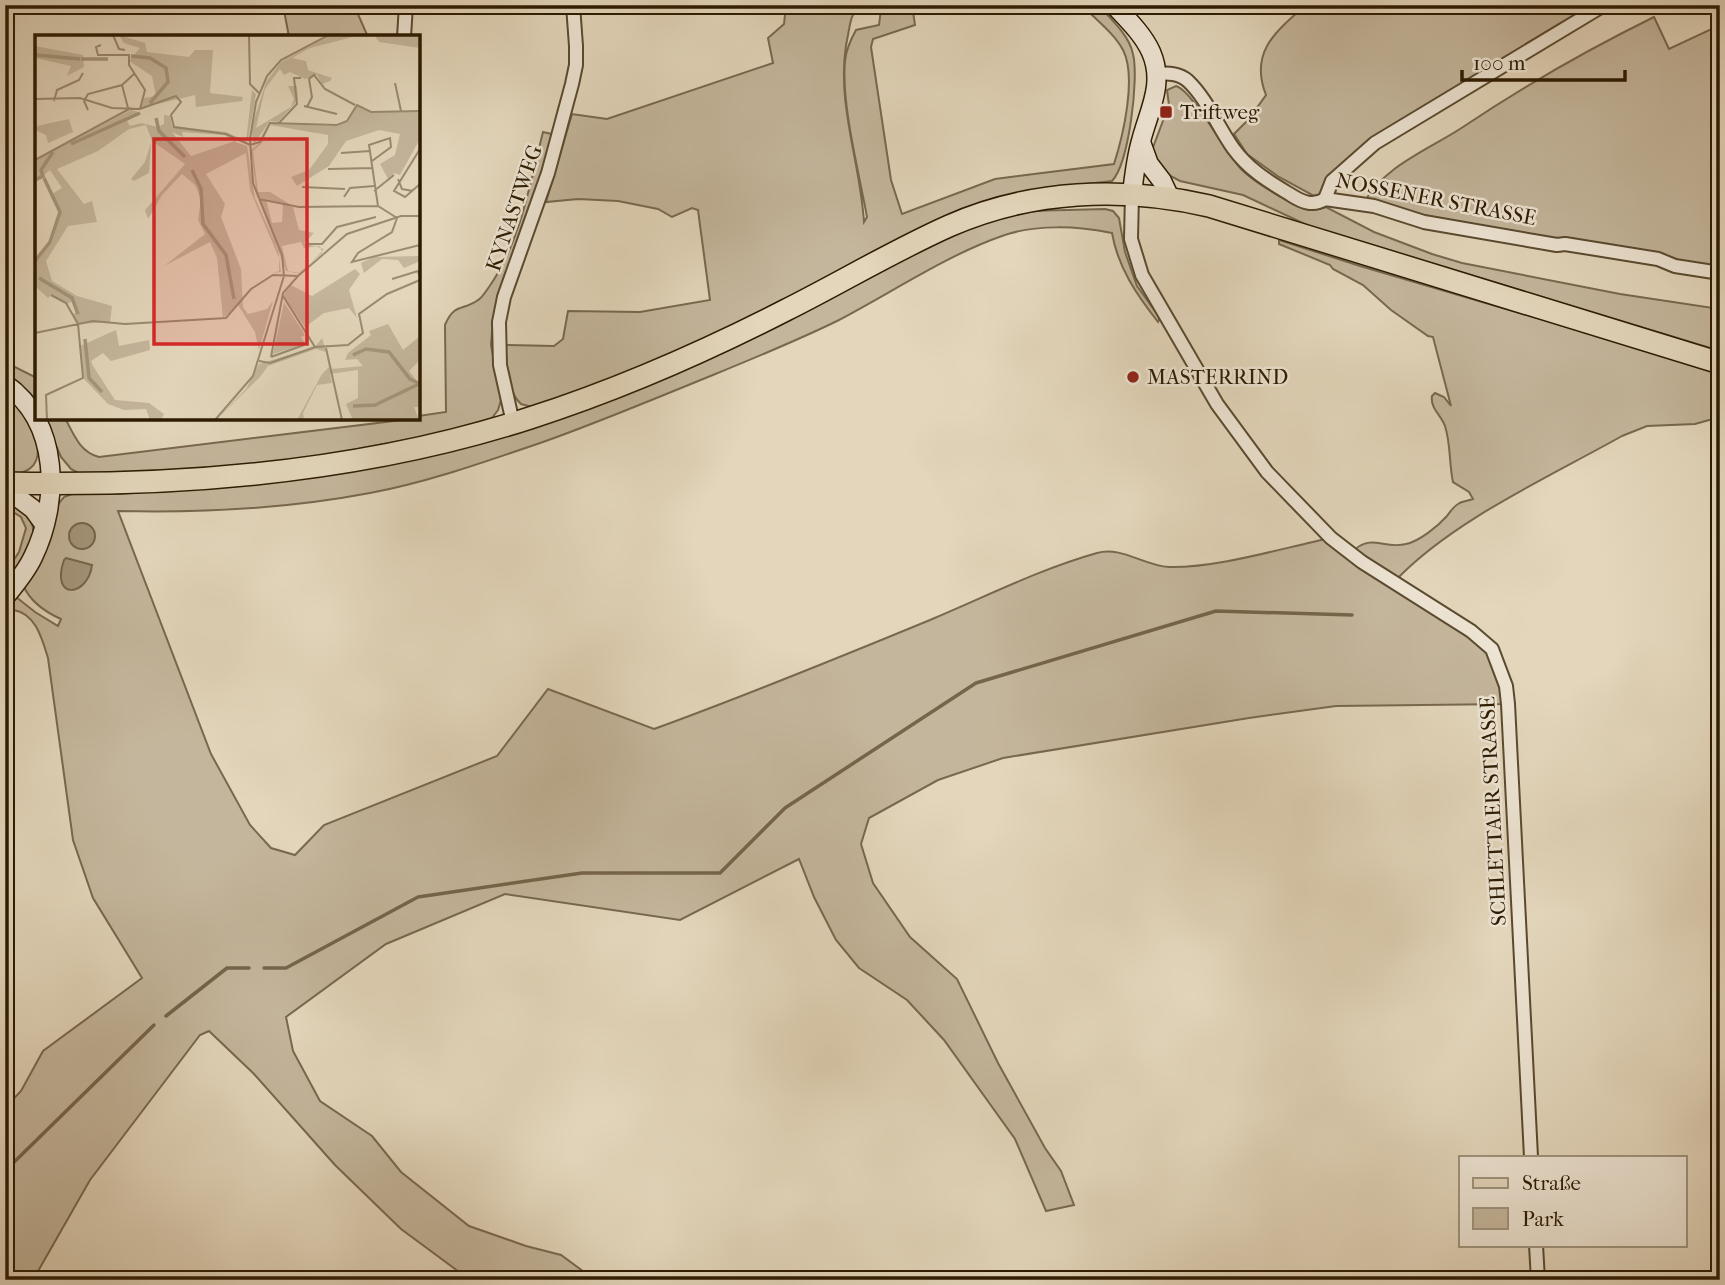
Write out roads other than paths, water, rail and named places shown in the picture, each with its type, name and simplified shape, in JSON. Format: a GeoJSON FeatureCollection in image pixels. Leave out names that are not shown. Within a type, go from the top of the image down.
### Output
{"type":"FeatureCollection","features":[{"type":"Feature","properties":{"kind":"main road"},"geometry":{"type":"LineString","coordinates":[[5,486],[159,481],[280,471],[415,449],[513,423],[619,385],[729,338],[951,225],[1002,207],[1076,195],[1132,194],[1170,198],[1221,209],[1720,363]]}},
{"type":"Feature","properties":{"kind":"street"},"geometry":{"type":"LineString","coordinates":[[404,35],[406,5]]}},
{"type":"Feature","properties":{"kind":"street","name":"KYNASTWEG"},"geometry":{"type":"LineString","coordinates":[[513,423],[500,365],[499,322],[505,297],[544,186],[572,84],[576,65],[573,5]]}},
{"type":"Feature","properties":{"kind":"street"},"geometry":{"type":"LineString","coordinates":[[1114,5],[1141,34],[1150,50],[1157,74],[1157,90],[1141,142],[1132,194]]}},
{"type":"Feature","properties":{"kind":"street"},"geometry":{"type":"LineString","coordinates":[[1325,199],[1332,181],[1375,143],[1604,5]]}},
{"type":"Feature","properties":{"kind":"street","name":"NOSSENER STRASSE"},"geometry":{"type":"LineString","coordinates":[[1157,74],[1173,74],[1189,82],[1245,163],[1261,178],[1299,201],[1309,204],[1325,199],[1374,206],[1423,222],[1658,259],[1675,266],[1720,273]]}},
{"type":"Feature","properties":{"kind":"street"},"geometry":{"type":"LineString","coordinates":[[1141,142],[1149,164],[1162,181],[1170,198]]}},
{"type":"Feature","properties":{"kind":"street","name":"SCHLETTAER STRASSE"},"geometry":{"type":"LineString","coordinates":[[1132,194],[1131,239],[1142,275],[1217,404],[1267,472],[1331,538],[1362,562],[1471,631],[1492,649],[1500,668],[1508,704],[1531,1156]]}},
{"type":"Feature","properties":{"kind":"street"},"geometry":{"type":"LineString","coordinates":[[5,384],[24,399],[35,416]]}},
{"type":"Feature","properties":{"kind":"street"},"geometry":{"type":"LineString","coordinates":[[5,597],[33,557],[44,524],[51,484],[47,447],[37,420]]}},
{"type":"Feature","properties":{"kind":"street"},"geometry":{"type":"LineString","coordinates":[[5,486],[33,509],[44,524]]}},
{"type":"Feature","properties":{"kind":"street"},"geometry":{"type":"LineString","coordinates":[[1536,1246],[1538,1280]]}},
{"type":"Feature","properties":{"kind":"waterway"},"geometry":{"type":"LineString","coordinates":[[264,968],[286,968],[418,897],[582,873],[720,873],[785,808],[976,683],[1216,611],[1352,615]]}},
{"type":"Feature","properties":{"kind":"waterway"},"geometry":{"type":"LineString","coordinates":[[166,1016],[227,968],[249,968]]}},
{"type":"Feature","properties":{"kind":"waterway"},"geometry":{"type":"LineString","coordinates":[[5,1171],[154,1025]]}},
{"type":"Feature","properties":{"kind":"place","name":"Triftweg"},"geometry":{"type":"Point","coordinates":[1166,112]}},
{"type":"Feature","properties":{"kind":"place","name":"MASTERRIND"},"geometry":{"type":"Point","coordinates":[1133,377]}}]}
